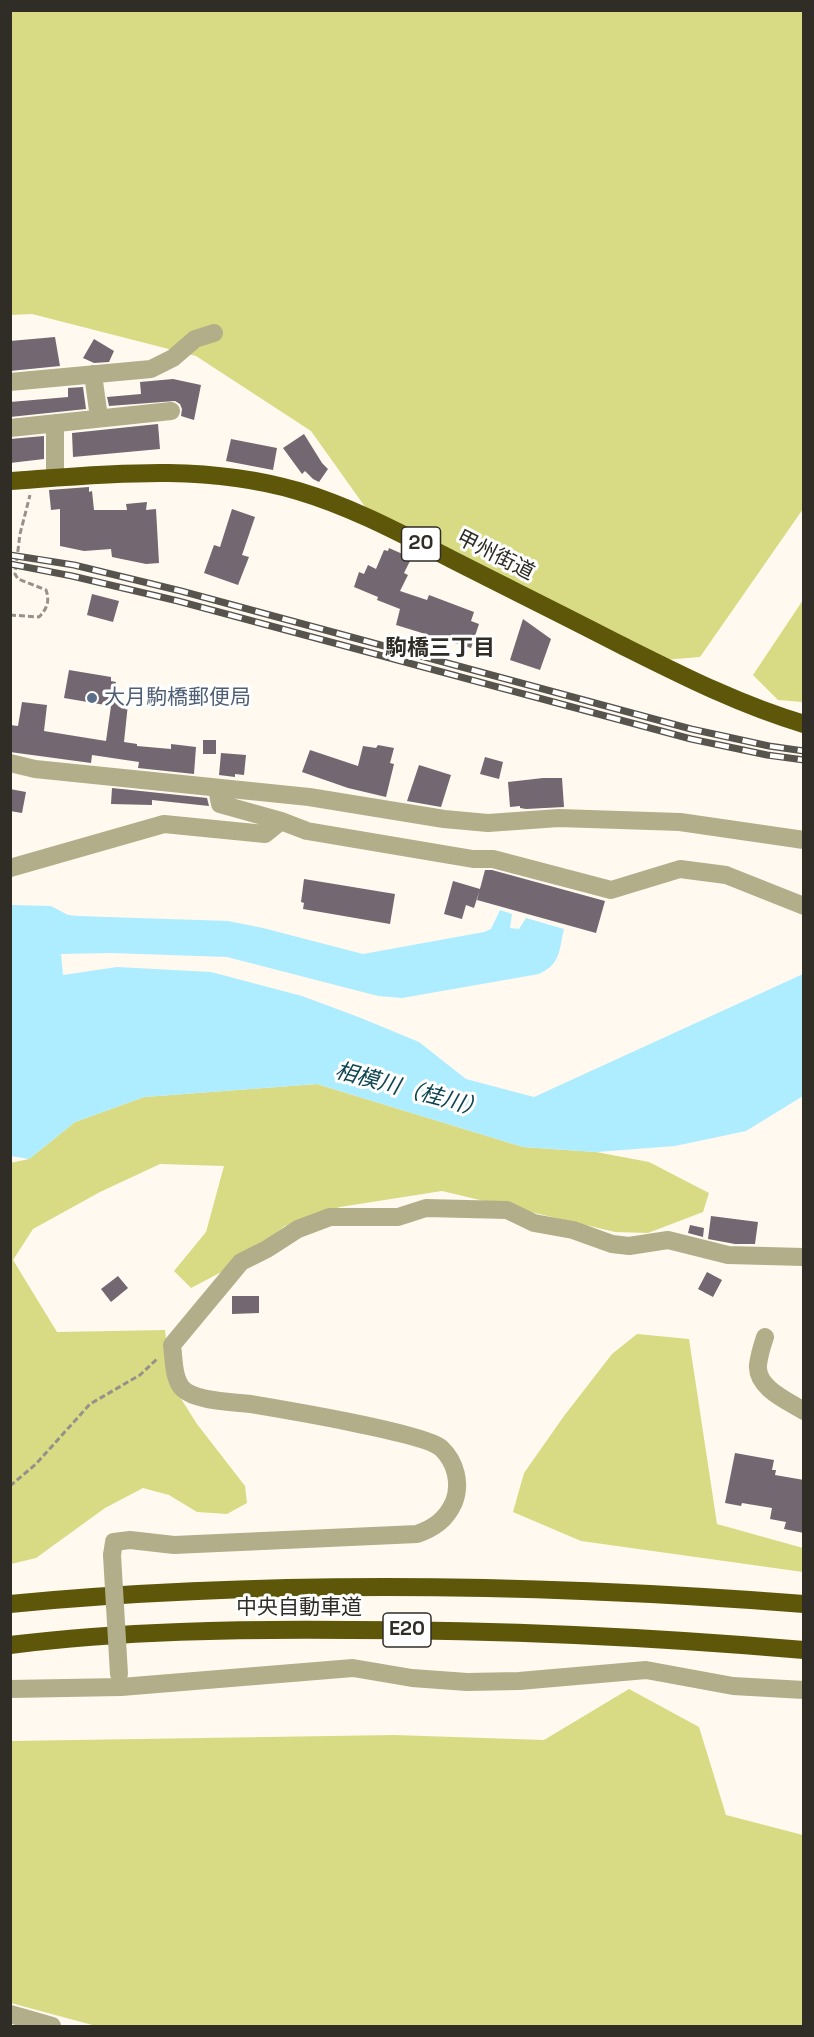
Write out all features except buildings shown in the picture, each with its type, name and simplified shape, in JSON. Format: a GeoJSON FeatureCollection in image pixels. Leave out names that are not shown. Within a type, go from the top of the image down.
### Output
{"type":"FeatureCollection","features":[{"type":"Feature","properties":{"kind":"highway","name":"甲州街道"},"geometry":{"type":"LineString","coordinates":[[10,481],[146,472],[188,472],[230,477],[298,491],[371,518],[703,686],[773,715],[804,724]]}},
{"type":"Feature","properties":{"kind":"highway","name":"中央自動車道"},"geometry":{"type":"LineString","coordinates":[[10,1604],[143,1594],[278,1589],[442,1588],[804,1603]]}},
{"type":"Feature","properties":{"kind":"highway","name":"中央自動車道"},"geometry":{"type":"LineString","coordinates":[[10,1644],[138,1634],[268,1629],[416,1630],[611,1637],[804,1650]]}},
{"type":"Feature","properties":{"kind":"street"},"geometry":{"type":"LineString","coordinates":[[10,382],[151,369],[172,358],[195,339],[214,333]]}},
{"type":"Feature","properties":{"kind":"street"},"geometry":{"type":"LineString","coordinates":[[93,374],[99,418]]}},
{"type":"Feature","properties":{"kind":"street"},"geometry":{"type":"LineString","coordinates":[[10,428],[171,411]]}},
{"type":"Feature","properties":{"kind":"street"},"geometry":{"type":"LineString","coordinates":[[55,423],[55,477]]}},
{"type":"Feature","properties":{"kind":"street"},"geometry":{"type":"LineString","coordinates":[[10,763],[36,769],[309,797],[466,821],[488,823],[559,818],[680,822],[804,840]]}},
{"type":"Feature","properties":{"kind":"street"},"geometry":{"type":"LineString","coordinates":[[217,788],[220,804],[307,831],[473,859],[493,859],[611,890],[680,869],[726,875],[804,906]]}},
{"type":"Feature","properties":{"kind":"street"},"geometry":{"type":"LineString","coordinates":[[10,868],[165,824],[265,834],[281,822]]}},
{"type":"Feature","properties":{"kind":"street"},"geometry":{"type":"LineString","coordinates":[[120,1680],[112,1555],[114,1542],[130,1540],[174,1545],[417,1534],[433,1528],[449,1514],[458,1493],[455,1466],[440,1447],[406,1434],[250,1404],[206,1399],[183,1390],[176,1377],[172,1346],[241,1262],[298,1229],[330,1217],[398,1217],[426,1208],[507,1209],[534,1223],[573,1230],[612,1244],[629,1246],[668,1240],[728,1255],[804,1257]]}},
{"type":"Feature","properties":{"kind":"street"},"geometry":{"type":"LineString","coordinates":[[765,1337],[758,1367],[760,1377],[766,1386],[804,1412]]}},
{"type":"Feature","properties":{"kind":"street"},"geometry":{"type":"LineString","coordinates":[[10,1689],[120,1680],[353,1668],[412,1678],[467,1682],[519,1681],[646,1670],[733,1686],[804,1690]]}},
{"type":"Feature","properties":{"kind":"street"},"geometry":{"type":"LineString","coordinates":[[10,2014],[52,2026]]}},
{"type":"Feature","properties":{"kind":"path"},"geometry":{"type":"LineString","coordinates":[[10,615],[39,617],[45,611],[48,598],[46,590],[18,579],[15,574],[20,534],[34,479]]}},
{"type":"Feature","properties":{"kind":"path"},"geometry":{"type":"LineString","coordinates":[[10,1486],[36,1464],[90,1404],[140,1375],[172,1346]]}},
{"type":"Feature","properties":{"kind":"green space"},"geometry":{"type":"Polygon","coordinates":[[[11,11],[803,11],[803,509],[700,657],[663,660],[368,511],[311,431],[196,356],[32,314],[11,315],[11,11]]]}},
{"type":"Feature","properties":{"kind":"green space"},"geometry":{"type":"Polygon","coordinates":[[[803,600],[803,702],[778,700],[753,675],[803,600]]]}},
{"type":"Feature","properties":{"kind":"green space"},"geometry":{"type":"Polygon","coordinates":[[[317,1084],[523,1147],[596,1152],[649,1162],[709,1193],[703,1212],[648,1233],[615,1232],[442,1191],[340,1207],[285,1226],[229,1268],[191,1288],[174,1271],[206,1232],[224,1166],[160,1164],[100,1192],[33,1229],[13,1260],[57,1332],[165,1330],[171,1383],[197,1424],[245,1486],[247,1503],[227,1514],[197,1512],[169,1495],[143,1488],[105,1508],[36,1558],[11,1564],[10,1163],[29,1159],[75,1122],[144,1097],[317,1084]]]}},
{"type":"Feature","properties":{"kind":"green space"},"geometry":{"type":"Polygon","coordinates":[[[637,1334],[689,1339],[717,1524],[803,1548],[803,1572],[581,1541],[513,1512],[524,1473],[612,1354],[637,1334]]]}},
{"type":"Feature","properties":{"kind":"green space"},"geometry":{"type":"Polygon","coordinates":[[[629,1689],[699,1727],[726,1815],[803,1835],[803,2026],[96,2026],[11,2003],[11,1741],[394,1735],[544,1740],[629,1689]]]}},
{"type":"Feature","properties":{"kind":"water","name":"相模川（桂川）"},"geometry":{"type":"Polygon","coordinates":[[[11,905],[51,906],[68,915],[78,916],[228,921],[363,954],[484,932],[491,929],[500,910],[512,914],[510,928],[519,929],[526,918],[564,929],[558,956],[551,966],[539,974],[402,998],[378,996],[227,957],[111,953],[61,954],[63,975],[117,967],[211,972],[302,996],[419,1042],[466,1079],[534,1097],[803,974],[803,1096],[746,1131],[675,1146],[596,1152],[523,1147],[317,1084],[144,1097],[75,1122],[29,1159],[11,1156],[11,905]]]}},
{"type":"Feature","properties":{"kind":"railway"},"geometry":{"type":"LineString","coordinates":[[10,555],[74,565],[181,591],[691,729],[804,751]]}},
{"type":"Feature","properties":{"kind":"railway"},"geometry":{"type":"LineString","coordinates":[[10,564],[178,601],[691,739],[767,755],[804,760]]}},
{"type":"Feature","properties":{"kind":"place","name":"大月駒橋郵便局"},"geometry":{"type":"Point","coordinates":[92,698]}},
{"type":"Feature","properties":{"kind":"district","name":"駒橋三丁目"},"geometry":{"type":"Point","coordinates":[440,649]}}]}
